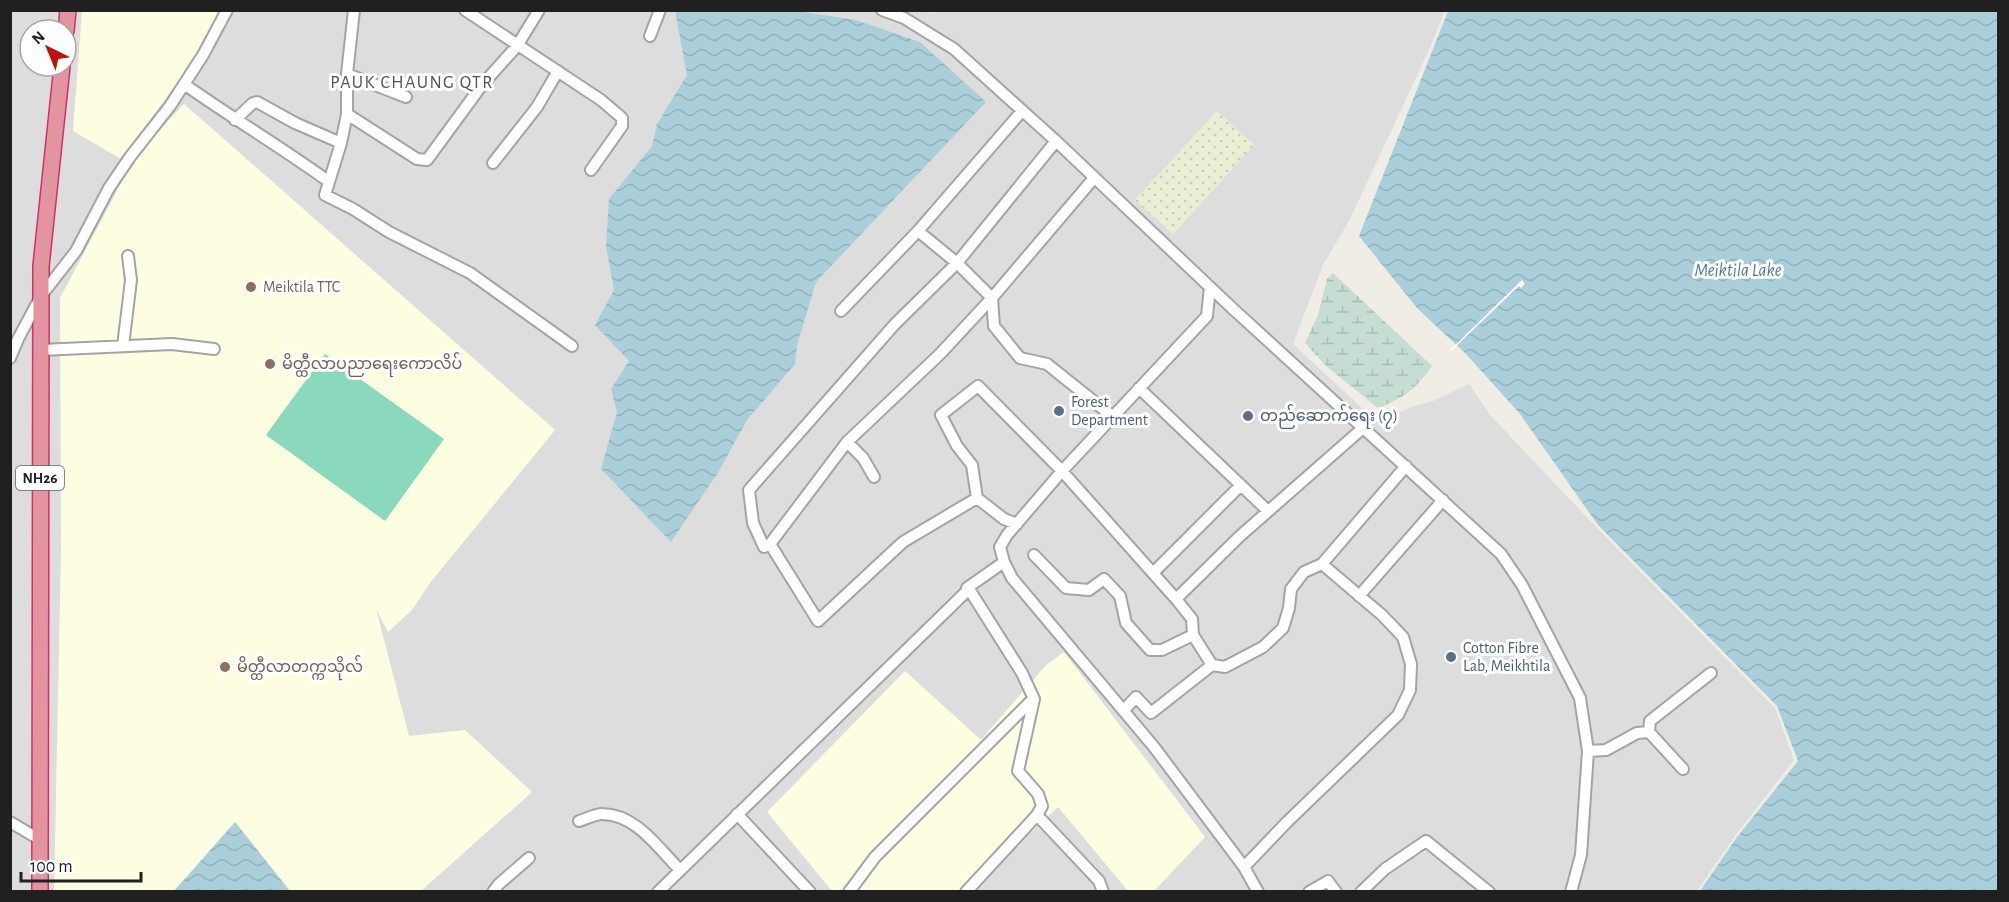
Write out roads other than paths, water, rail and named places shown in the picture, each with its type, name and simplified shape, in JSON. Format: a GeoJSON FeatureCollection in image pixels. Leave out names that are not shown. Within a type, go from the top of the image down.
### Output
{"type":"FeatureCollection","features":[{"type":"Feature","properties":{"kind":"highway","name":"NH26"},"geometry":{"type":"LineString","coordinates":[[40,891],[41,296],[43,245],[61,78]]}},
{"type":"Feature","properties":{"kind":"street"},"geometry":{"type":"LineString","coordinates":[[10,358],[41,296],[76,250],[109,188],[130,157],[170,106],[227,10]]}},
{"type":"Feature","properties":{"kind":"street"},"geometry":{"type":"LineString","coordinates":[[354,10],[347,74],[347,114],[341,143],[325,195],[353,209],[389,232],[471,273],[572,346]]}},
{"type":"Feature","properties":{"kind":"street"},"geometry":{"type":"LineString","coordinates":[[465,10],[516,46],[601,100],[622,118],[622,126],[591,170]]}},
{"type":"Feature","properties":{"kind":"street"},"geometry":{"type":"LineString","coordinates":[[347,114],[417,159],[427,160],[482,85],[516,46],[540,10]]}},
{"type":"Feature","properties":{"kind":"street"},"geometry":{"type":"LineString","coordinates":[[650,36],[660,10]]}},
{"type":"Feature","properties":{"kind":"street"},"geometry":{"type":"LineString","coordinates":[[882,10],[904,18],[954,49],[1501,554],[1522,585],[1581,698],[1588,751],[1581,855],[1571,891]]}},
{"type":"Feature","properties":{"kind":"street"},"geometry":{"type":"LineString","coordinates":[[493,163],[537,107],[558,71]]}},
{"type":"Feature","properties":{"kind":"street"},"geometry":{"type":"LineString","coordinates":[[347,74],[406,97]]}},
{"type":"Feature","properties":{"kind":"street"},"geometry":{"type":"LineString","coordinates":[[184,84],[235,120],[278,145],[328,181]]}},
{"type":"Feature","properties":{"kind":"street"},"geometry":{"type":"LineString","coordinates":[[235,120],[257,102],[295,123],[341,143]]}},
{"type":"Feature","properties":{"kind":"street"},"geometry":{"type":"LineString","coordinates":[[841,310],[918,231],[1022,111]]}},
{"type":"Feature","properties":{"kind":"street"},"geometry":{"type":"LineString","coordinates":[[1056,141],[957,263],[895,324],[749,490],[753,523],[764,547],[770,544],[847,442],[940,354],[992,298],[1094,178]]}},
{"type":"Feature","properties":{"kind":"street"},"geometry":{"type":"LineString","coordinates":[[918,231],[957,263],[992,298],[994,326],[1020,358],[1047,364],[1112,416]]}},
{"type":"Feature","properties":{"kind":"street"},"geometry":{"type":"LineString","coordinates":[[123,346],[131,280],[128,256]]}},
{"type":"Feature","properties":{"kind":"street"},"geometry":{"type":"LineString","coordinates":[[1210,287],[1207,316],[1062,471],[1000,547],[1012,578],[1124,711],[1244,867],[1258,891]]}},
{"type":"Feature","properties":{"kind":"street"},"geometry":{"type":"LineString","coordinates":[[41,350],[172,344],[214,349]]}},
{"type":"Feature","properties":{"kind":"street"},"geometry":{"type":"LineString","coordinates":[[1017,524],[1004,519],[977,498],[972,465],[957,446],[940,415],[978,386],[1062,471],[1176,599],[1192,620],[1193,634],[1212,665]]}},
{"type":"Feature","properties":{"kind":"street"},"geometry":{"type":"LineString","coordinates":[[1139,388],[1268,511]]}},
{"type":"Feature","properties":{"kind":"street"},"geometry":{"type":"LineString","coordinates":[[1176,599],[1268,511],[1363,428]]}},
{"type":"Feature","properties":{"kind":"street"},"geometry":{"type":"LineString","coordinates":[[847,442],[863,458],[874,477]]}},
{"type":"Feature","properties":{"kind":"street"},"geometry":{"type":"LineString","coordinates":[[1124,711],[1136,697],[1151,713],[1212,665],[1225,667],[1263,647],[1283,628],[1289,608],[1291,589],[1304,572],[1322,564],[1406,466]]}},
{"type":"Feature","properties":{"kind":"street"},"geometry":{"type":"LineString","coordinates":[[1153,573],[1241,485]]}},
{"type":"Feature","properties":{"kind":"street"},"geometry":{"type":"LineString","coordinates":[[770,544],[818,621],[903,542],[977,498]]}},
{"type":"Feature","properties":{"kind":"street"},"geometry":{"type":"LineString","coordinates":[[1359,596],[1443,500]]}},
{"type":"Feature","properties":{"kind":"street"},"geometry":{"type":"LineString","coordinates":[[1034,555],[1065,588],[1089,590],[1104,579],[1120,596],[1125,622],[1150,650],[1161,650],[1193,634]]}},
{"type":"Feature","properties":{"kind":"street"},"geometry":{"type":"LineString","coordinates":[[658,891],[969,589],[967,588],[1004,562]]}},
{"type":"Feature","properties":{"kind":"street"},"geometry":{"type":"LineString","coordinates":[[1244,867],[1287,822],[1398,715],[1410,690],[1411,664],[1402,637],[1383,615],[1322,564]]}},
{"type":"Feature","properties":{"kind":"street"},"geometry":{"type":"LineString","coordinates":[[966,891],[1037,815],[1042,806],[1038,794],[1018,771],[1034,699],[1022,673],[969,589]]}},
{"type":"Feature","properties":{"kind":"street"},"geometry":{"type":"LineString","coordinates":[[1683,769],[1649,732],[1650,721],[1712,673]]}},
{"type":"Feature","properties":{"kind":"street"},"geometry":{"type":"LineString","coordinates":[[849,891],[875,857],[1034,699]]}},
{"type":"Feature","properties":{"kind":"street"},"geometry":{"type":"LineString","coordinates":[[1588,751],[1606,750],[1638,733],[1649,732]]}},
{"type":"Feature","properties":{"kind":"street"},"geometry":{"type":"LineString","coordinates":[[579,821],[600,814],[617,816],[635,824],[680,870]]}},
{"type":"Feature","properties":{"kind":"street"},"geometry":{"type":"LineString","coordinates":[[737,814],[810,891]]}},
{"type":"Feature","properties":{"kind":"street"},"geometry":{"type":"LineString","coordinates":[[1037,815],[1099,881],[1103,891]]}},
{"type":"Feature","properties":{"kind":"street"},"geometry":{"type":"LineString","coordinates":[[10,822],[39,838]]}},
{"type":"Feature","properties":{"kind":"street"},"geometry":{"type":"LineString","coordinates":[[1361,891],[1385,869],[1426,841],[1489,891]]}},
{"type":"Feature","properties":{"kind":"street"},"geometry":{"type":"LineString","coordinates":[[493,891],[529,858]]}},
{"type":"Feature","properties":{"kind":"street"},"geometry":{"type":"LineString","coordinates":[[1309,891],[1328,881],[1336,891]]}},
{"type":"Feature","properties":{"kind":"water"},"geometry":{"type":"Polygon","coordinates":[[[790,10],[856,20],[920,42],[986,102],[816,282],[797,345],[795,364],[747,420],[719,471],[671,542],[601,469],[617,412],[611,389],[629,361],[595,325],[614,290],[606,246],[609,199],[652,146],[657,124],[687,75],[675,11],[790,10]]]}},
{"type":"Feature","properties":{"kind":"water","name":"Meiktila Lake"},"geometry":{"type":"Polygon","coordinates":[[[1448,11],[1998,11],[1998,891],[1700,891],[1737,837],[1798,761],[1777,706],[1598,525],[1520,414],[1466,354],[1417,308],[1359,236],[1448,11]]]}},
{"type":"Feature","properties":{"kind":"water"},"geometry":{"type":"Polygon","coordinates":[[[235,822],[290,891],[174,891],[235,822]]]}},
{"type":"Feature","properties":{"kind":"place","name":"Meiktila TTC"},"geometry":{"type":"Point","coordinates":[251,287]}},
{"type":"Feature","properties":{"kind":"place","name":"မိတ္ထီလာပညာရေးကောလိပ်"},"geometry":{"type":"Point","coordinates":[270,364]}},
{"type":"Feature","properties":{"kind":"place","name":"Forest Department"},"geometry":{"type":"Point","coordinates":[1059,411]}},
{"type":"Feature","properties":{"kind":"place","name":"တည်ဆောက်ရေး (၇)"},"geometry":{"type":"Point","coordinates":[1248,416]}},
{"type":"Feature","properties":{"kind":"place","name":"Cotton Fibre Lab, Meikhtila"},"geometry":{"type":"Point","coordinates":[1451,657]}},
{"type":"Feature","properties":{"kind":"place","name":"မိတ္ထီလာတက္ကသိုလ်"},"geometry":{"type":"Point","coordinates":[225,667]}},
{"type":"Feature","properties":{"kind":"district","name":"PAUK CHAUNG QTR"},"geometry":{"type":"Point","coordinates":[412,83]}}]}
